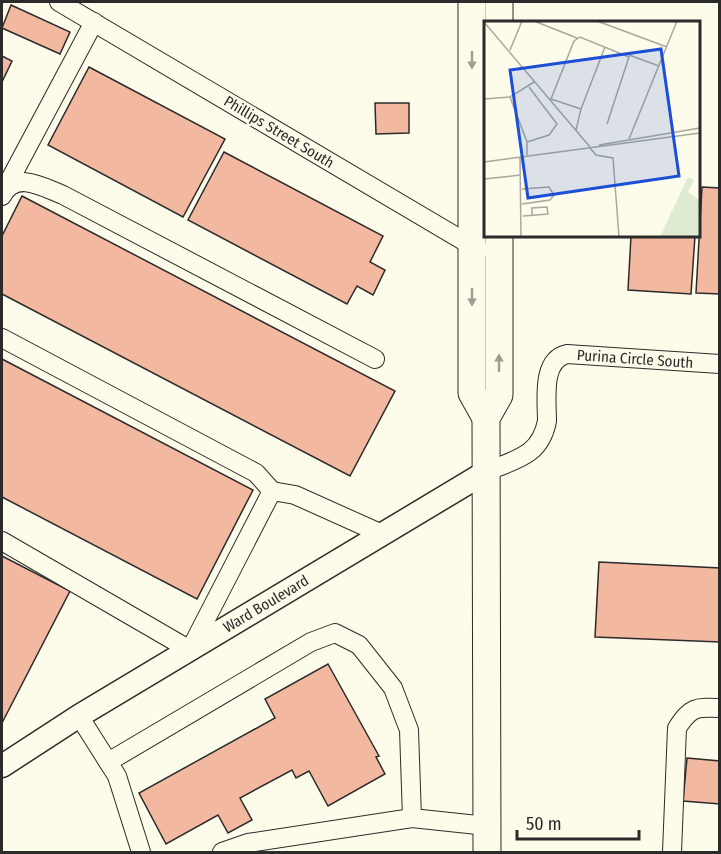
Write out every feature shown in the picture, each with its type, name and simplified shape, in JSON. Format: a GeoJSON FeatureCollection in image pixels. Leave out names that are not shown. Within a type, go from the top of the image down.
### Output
{"type":"FeatureCollection","features":[{"type":"Feature","properties":{"kind":"highway"},"geometry":{"type":"LineString","coordinates":[[472,2],[472,393],[486,418],[487,839]]}},
{"type":"Feature","properties":{"kind":"highway"},"geometry":{"type":"LineString","coordinates":[[499,2],[499,21]]}},
{"type":"Feature","properties":{"kind":"highway"},"geometry":{"type":"LineString","coordinates":[[486,418],[499,395],[499,248]]}},
{"type":"Feature","properties":{"kind":"main road","name":"Ward Boulevard"},"geometry":{"type":"LineString","coordinates":[[2,766],[79,716],[486,472]]}},
{"type":"Feature","properties":{"kind":"street","name":"Phillips Street South"},"geometry":{"type":"LineString","coordinates":[[59,2],[472,246],[499,248]]}},
{"type":"Feature","properties":{"kind":"street"},"geometry":{"type":"LineString","coordinates":[[3,193],[94,22]]}},
{"type":"Feature","properties":{"kind":"street"},"geometry":{"type":"LineString","coordinates":[[3,193],[21,182],[32,182],[63,195],[375,359]]}},
{"type":"Feature","properties":{"kind":"street"},"geometry":{"type":"LineString","coordinates":[[2,338],[256,473],[272,491],[295,495],[382,534]]}},
{"type":"Feature","properties":{"kind":"street","name":"Purina Circle South"},"geometry":{"type":"LineString","coordinates":[[486,472],[531,453],[538,445],[547,421],[548,376],[551,366],[560,356],[567,354],[720,364]]}},
{"type":"Feature","properties":{"kind":"street"},"geometry":{"type":"LineString","coordinates":[[2,541],[190,650],[272,491]]}},
{"type":"Feature","properties":{"kind":"street"},"geometry":{"type":"LineString","coordinates":[[108,762],[311,642],[335,633],[359,645],[393,688],[409,730],[412,818]]}},
{"type":"Feature","properties":{"kind":"street"},"geometry":{"type":"LineString","coordinates":[[672,852],[677,728],[687,713],[702,707],[720,708]]}},
{"type":"Feature","properties":{"kind":"street"},"geometry":{"type":"LineString","coordinates":[[79,716],[117,776],[141,852]]}},
{"type":"Feature","properties":{"kind":"street"},"geometry":{"type":"LineString","coordinates":[[222,852],[248,843],[412,818],[487,839]]}},
{"type":"Feature","properties":{"kind":"building"},"geometry":{"type":"Polygon","coordinates":[[[11,5],[70,32],[60,54],[2,28],[11,5]]]}},
{"type":"Feature","properties":{"kind":"building"},"geometry":{"type":"Polygon","coordinates":[[[2,56],[12,61],[2,82],[2,56]]]}},
{"type":"Feature","properties":{"kind":"building"},"geometry":{"type":"Polygon","coordinates":[[[89,67],[225,139],[183,217],[48,145],[89,67]]]}},
{"type":"Feature","properties":{"kind":"building"},"geometry":{"type":"Polygon","coordinates":[[[375,103],[409,103],[409,133],[376,134],[375,103]]]}},
{"type":"Feature","properties":{"kind":"building"},"geometry":{"type":"Polygon","coordinates":[[[224,152],[383,236],[370,262],[385,270],[373,295],[357,286],[347,304],[188,220],[224,152]]]}},
{"type":"Feature","properties":{"kind":"building"},"geometry":{"type":"Polygon","coordinates":[[[702,187],[720,188],[720,294],[696,293],[702,187]]]}},
{"type":"Feature","properties":{"kind":"building"},"geometry":{"type":"Polygon","coordinates":[[[22,196],[395,391],[350,476],[2,294],[2,236],[22,196]]]}},
{"type":"Feature","properties":{"kind":"building"},"geometry":{"type":"Polygon","coordinates":[[[631,237],[695,237],[691,294],[628,290],[631,237]]]}},
{"type":"Feature","properties":{"kind":"building"},"geometry":{"type":"Polygon","coordinates":[[[2,359],[253,490],[197,599],[2,497],[2,359]]]}},
{"type":"Feature","properties":{"kind":"building"},"geometry":{"type":"Polygon","coordinates":[[[2,556],[70,591],[2,723],[2,556]]]}},
{"type":"Feature","properties":{"kind":"building"},"geometry":{"type":"Polygon","coordinates":[[[599,562],[720,568],[720,642],[595,637],[599,562]]]}},
{"type":"Feature","properties":{"kind":"building"},"geometry":{"type":"Polygon","coordinates":[[[328,664],[379,756],[376,757],[385,774],[328,806],[309,771],[296,778],[292,770],[240,798],[252,820],[228,833],[218,815],[166,844],[139,793],[275,718],[265,699],[328,664]]]}},
{"type":"Feature","properties":{"kind":"building"},"geometry":{"type":"Polygon","coordinates":[[[687,758],[720,761],[720,804],[683,801],[687,758]]]}}]}
